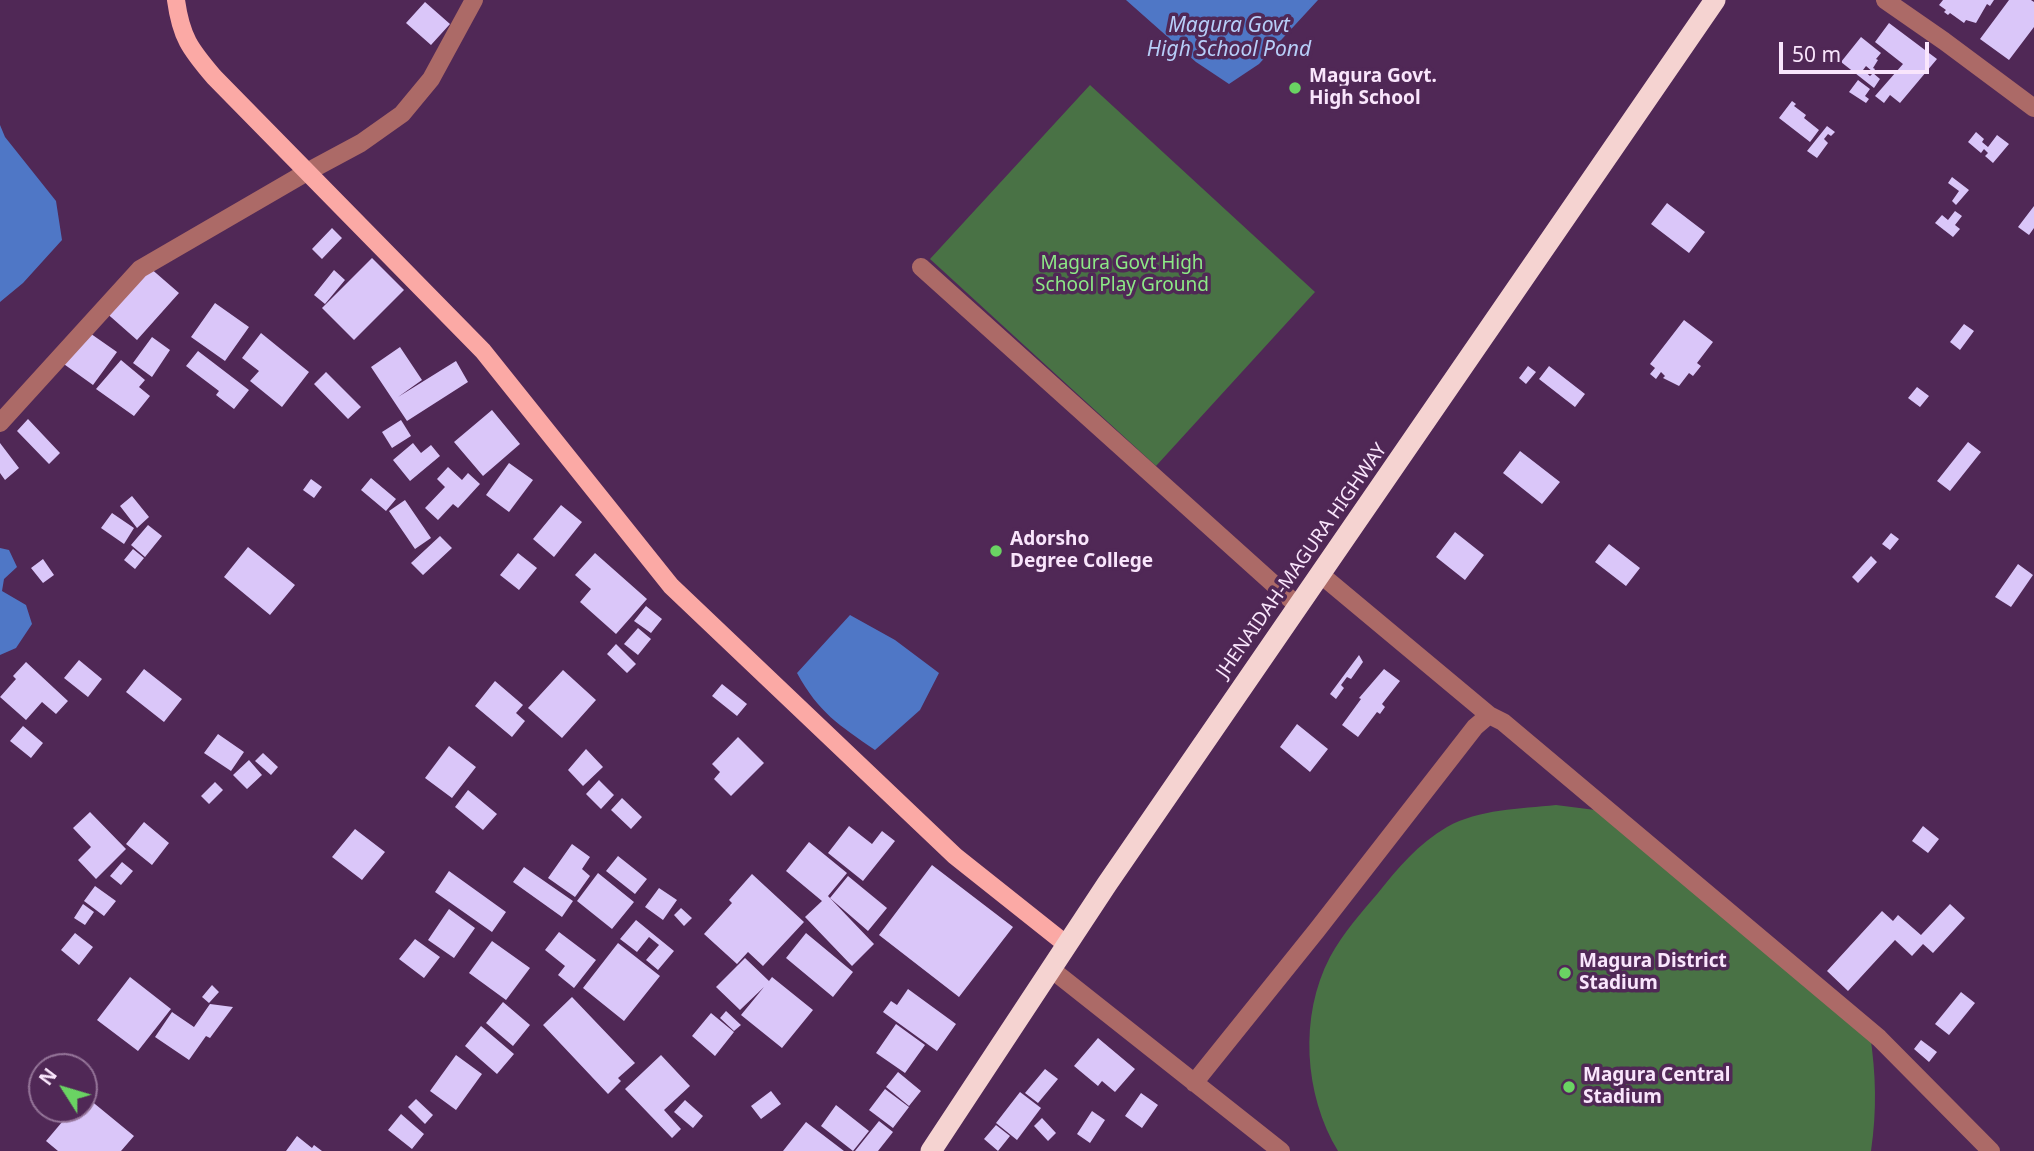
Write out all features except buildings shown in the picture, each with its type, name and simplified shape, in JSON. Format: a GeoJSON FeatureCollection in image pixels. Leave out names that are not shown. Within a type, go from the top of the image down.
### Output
{"type":"FeatureCollection","features":[{"type":"Feature","properties":{"kind":"highway","name":"JHENAIDAH-MAGURA HIGHWAY"},"geometry":{"type":"LineString","coordinates":[[931,1151],[1067,945],[1715,0]]}},
{"type":"Feature","properties":{"kind":"main road"},"geometry":{"type":"LineString","coordinates":[[176,0],[178,18],[190,49],[306,172],[483,351],[671,586],[955,856],[1067,945]]}},
{"type":"Feature","properties":{"kind":"street"},"geometry":{"type":"LineString","coordinates":[[0,424],[8,403],[140,269],[361,143],[402,114],[430,79],[474,0]]}},
{"type":"Feature","properties":{"kind":"street"},"geometry":{"type":"LineString","coordinates":[[1885,0],[2034,108]]}},
{"type":"Feature","properties":{"kind":"street"},"geometry":{"type":"LineString","coordinates":[[921,267],[1298,606]]}},
{"type":"Feature","properties":{"kind":"street"},"geometry":{"type":"LineString","coordinates":[[1320,574],[1489,715],[1503,722],[1879,1038],[1991,1151]]}},
{"type":"Feature","properties":{"kind":"street"},"geometry":{"type":"LineString","coordinates":[[1194,1083],[1475,727],[1489,715]]}},
{"type":"Feature","properties":{"kind":"street"},"geometry":{"type":"LineString","coordinates":[[1051,969],[1281,1151]]}},
{"type":"Feature","properties":{"kind":"green space","name":"Magura Govt High School Play Ground"},"geometry":{"type":"Polygon","coordinates":[[[1090,85],[1315,292],[1156,466],[930,259],[1090,85]]]}},
{"type":"Feature","properties":{"kind":"green space","name":"Magura District Stadium"},"geometry":{"type":"Polygon","coordinates":[[[1556,805],[1595,810],[1870,1034],[1875,1092],[1871,1151],[1338,1151],[1318,1105],[1312,1081],[1310,1055],[1313,1004],[1320,980],[1335,948],[1352,923],[1401,866],[1437,833],[1459,821],[1486,813],[1556,805]]]}},
{"type":"Feature","properties":{"kind":"water","name":"Magura Govt High School Pond"},"geometry":{"type":"Polygon","coordinates":[[[1126,0],[1318,0],[1259,64],[1229,84],[1196,62],[1126,0]]]}},
{"type":"Feature","properties":{"kind":"water"},"geometry":{"type":"Polygon","coordinates":[[[0,125],[5,137],[56,201],[62,240],[23,283],[0,302],[0,125]]]}},
{"type":"Feature","properties":{"kind":"water"},"geometry":{"type":"Polygon","coordinates":[[[0,548],[9,550],[17,567],[4,579],[2,591],[26,605],[32,624],[16,648],[0,655],[0,548]]]}},
{"type":"Feature","properties":{"kind":"water"},"geometry":{"type":"Polygon","coordinates":[[[850,615],[895,640],[939,673],[920,710],[875,750],[840,725],[822,708],[797,673],[850,615]]]}},
{"type":"Feature","properties":{"kind":"place","name":"Magura Govt. High School"},"geometry":{"type":"Point","coordinates":[1295,88]}},
{"type":"Feature","properties":{"kind":"place","name":"Adorsho Degree College"},"geometry":{"type":"Point","coordinates":[996,551]}},
{"type":"Feature","properties":{"kind":"place","name":"Magura District Stadium"},"geometry":{"type":"Point","coordinates":[1565,973]}},
{"type":"Feature","properties":{"kind":"place","name":"Magura Central Stadium"},"geometry":{"type":"Point","coordinates":[1569,1087]}}]}
